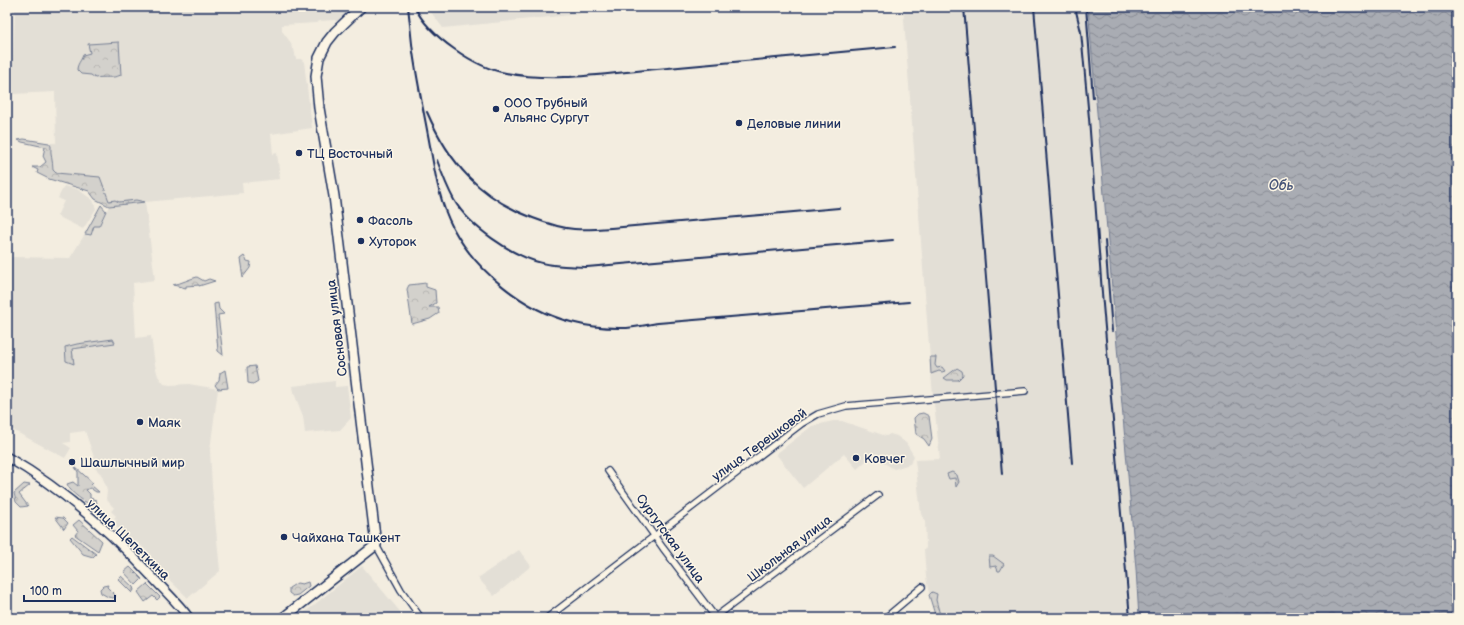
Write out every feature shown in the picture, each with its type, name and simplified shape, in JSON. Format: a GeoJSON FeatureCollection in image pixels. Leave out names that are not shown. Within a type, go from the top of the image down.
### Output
{"type":"FeatureCollection","features":[{"type":"Feature","properties":{"kind":"main road","name":"Сосновая улица"},"geometry":{"type":"LineString","coordinates":[[360,7],[327,42],[319,58],[316,76],[334,196],[376,545]]}},
{"type":"Feature","properties":{"kind":"main road","name":"улица Щепеткина"},"geometry":{"type":"LineString","coordinates":[[7,457],[41,478],[92,518],[138,561],[189,618]]}},
{"type":"Feature","properties":{"kind":"main road"},"geometry":{"type":"LineString","coordinates":[[283,618],[376,545]]}},
{"type":"Feature","properties":{"kind":"street","name":"улица Терешковой"},"geometry":{"type":"LineString","coordinates":[[547,618],[801,424],[818,414],[840,407],[867,403],[1025,391]]}},
{"type":"Feature","properties":{"kind":"street","name":"Сургутская улица"},"geometry":{"type":"LineString","coordinates":[[608,471],[715,618]]}},
{"type":"Feature","properties":{"kind":"street","name":"Школьная улица"},"geometry":{"type":"LineString","coordinates":[[715,618],[878,495]]}},
{"type":"Feature","properties":{"kind":"street"},"geometry":{"type":"LineString","coordinates":[[376,545],[401,590],[421,618]]}},
{"type":"Feature","properties":{"kind":"street"},"geometry":{"type":"LineString","coordinates":[[885,618],[922,587]]}},
{"type":"Feature","properties":{"kind":"shaded area"},"geometry":{"type":"Polygon","coordinates":[[[15,7],[354,7],[340,21],[320,21],[316,23],[282,25],[282,31],[291,43],[292,49],[294,49],[296,59],[301,59],[304,62],[312,128],[271,134],[273,154],[277,153],[280,179],[242,183],[243,193],[145,202],[155,280],[133,283],[136,338],[151,336],[155,365],[158,376],[164,384],[189,384],[218,389],[210,450],[220,571],[188,598],[153,564],[150,554],[136,541],[133,543],[113,524],[117,520],[114,518],[116,516],[111,511],[114,508],[106,499],[106,486],[101,474],[92,465],[95,460],[85,431],[70,433],[70,442],[63,443],[71,448],[65,458],[7,427],[7,257],[70,258],[85,234],[89,236],[94,226],[99,226],[109,206],[98,201],[98,188],[47,177],[51,143],[56,143],[55,92],[12,94],[15,7]]]}},
{"type":"Feature","properties":{"kind":"shaded area"},"geometry":{"type":"Polygon","coordinates":[[[427,7],[577,7],[580,14],[443,28],[427,7]]]}},
{"type":"Feature","properties":{"kind":"shaded area"},"geometry":{"type":"Polygon","coordinates":[[[903,7],[1088,7],[1139,618],[936,618],[926,577],[924,550],[926,548],[925,521],[921,514],[915,460],[940,459],[932,385],[903,7]]]}},
{"type":"Feature","properties":{"kind":"shaded area"},"geometry":{"type":"Polygon","coordinates":[[[64,186],[77,189],[93,200],[96,209],[83,229],[57,216],[64,201],[58,198],[64,186]]]}},
{"type":"Feature","properties":{"kind":"shaded area"},"geometry":{"type":"Polygon","coordinates":[[[335,381],[335,387],[347,386],[351,418],[340,430],[305,433],[303,416],[294,393],[293,386],[335,381]]]}},
{"type":"Feature","properties":{"kind":"shaded area"},"geometry":{"type":"Polygon","coordinates":[[[833,421],[842,421],[886,436],[890,434],[897,436],[906,443],[914,456],[910,464],[894,469],[873,458],[866,461],[857,469],[844,454],[803,488],[776,454],[812,426],[833,421]]]}},
{"type":"Feature","properties":{"kind":"shaded area"},"geometry":{"type":"Polygon","coordinates":[[[519,550],[531,566],[494,596],[478,578],[519,550]]]}},
{"type":"Feature","properties":{"kind":"shaded area"},"geometry":{"type":"Polygon","coordinates":[[[362,566],[402,614],[398,618],[298,618],[362,566]]]}},
{"type":"Feature","properties":{"kind":"green space"},"geometry":{"type":"Polygon","coordinates":[[[119,42],[121,75],[115,77],[95,78],[91,75],[81,74],[77,70],[83,55],[90,53],[88,44],[119,42]]]}},
{"type":"Feature","properties":{"kind":"green space"},"geometry":{"type":"Polygon","coordinates":[[[24,139],[49,143],[51,146],[53,170],[56,173],[100,177],[109,201],[115,200],[119,202],[136,200],[145,202],[109,206],[95,199],[89,191],[49,179],[37,173],[38,170],[32,167],[40,167],[46,162],[43,156],[45,147],[18,140],[24,139]]]}},
{"type":"Feature","properties":{"kind":"green space"},"geometry":{"type":"Polygon","coordinates":[[[101,205],[106,211],[99,226],[94,226],[91,235],[85,234],[101,205]]]}},
{"type":"Feature","properties":{"kind":"green space"},"geometry":{"type":"Polygon","coordinates":[[[244,256],[247,261],[251,262],[250,268],[243,277],[240,259],[244,256]]]}},
{"type":"Feature","properties":{"kind":"green space"},"geometry":{"type":"Polygon","coordinates":[[[197,277],[204,281],[209,279],[215,281],[199,286],[186,286],[186,288],[173,285],[179,283],[197,277]]]}},
{"type":"Feature","properties":{"kind":"green space"},"geometry":{"type":"Polygon","coordinates":[[[426,283],[426,287],[435,290],[436,303],[429,307],[438,307],[439,313],[430,319],[412,324],[407,289],[409,285],[426,283]]]}},
{"type":"Feature","properties":{"kind":"green space"},"geometry":{"type":"Polygon","coordinates":[[[218,303],[219,309],[224,314],[218,315],[223,355],[218,351],[214,304],[218,303]]]}},
{"type":"Feature","properties":{"kind":"green space"},"geometry":{"type":"Polygon","coordinates":[[[113,339],[115,343],[72,349],[74,364],[66,361],[65,347],[113,339]]]}},
{"type":"Feature","properties":{"kind":"green space"},"geometry":{"type":"Polygon","coordinates":[[[930,357],[936,357],[935,365],[937,368],[942,367],[945,371],[939,371],[931,374],[930,357]]]}},
{"type":"Feature","properties":{"kind":"green space"},"geometry":{"type":"Polygon","coordinates":[[[255,366],[258,381],[253,384],[248,383],[247,367],[255,366]]]}},
{"type":"Feature","properties":{"kind":"green space"},"geometry":{"type":"Polygon","coordinates":[[[957,368],[962,371],[963,375],[958,380],[947,380],[944,378],[957,368]]]}},
{"type":"Feature","properties":{"kind":"green space"},"geometry":{"type":"Polygon","coordinates":[[[225,370],[228,388],[218,389],[215,385],[219,380],[220,373],[225,370]]]}},
{"type":"Feature","properties":{"kind":"green space"},"geometry":{"type":"Polygon","coordinates":[[[923,413],[929,416],[932,439],[929,446],[924,439],[916,434],[914,418],[918,414],[923,413]]]}},
{"type":"Feature","properties":{"kind":"green space"},"geometry":{"type":"Polygon","coordinates":[[[75,467],[93,483],[91,485],[99,492],[96,492],[90,488],[86,490],[90,494],[90,498],[96,500],[97,503],[93,506],[82,500],[69,488],[67,484],[73,482],[78,486],[78,472],[75,467]]]}},
{"type":"Feature","properties":{"kind":"green space"},"geometry":{"type":"Polygon","coordinates":[[[952,472],[957,475],[959,482],[956,487],[955,478],[949,479],[947,474],[952,472]]]}},
{"type":"Feature","properties":{"kind":"green space"},"geometry":{"type":"Polygon","coordinates":[[[24,484],[30,485],[19,494],[28,506],[21,507],[16,502],[14,493],[24,484]]]}},
{"type":"Feature","properties":{"kind":"green space"},"geometry":{"type":"Polygon","coordinates":[[[55,517],[63,518],[68,523],[64,529],[55,517]]]}},
{"type":"Feature","properties":{"kind":"green space"},"geometry":{"type":"Polygon","coordinates":[[[79,520],[102,541],[98,551],[75,535],[78,531],[73,525],[79,520]]]}},
{"type":"Feature","properties":{"kind":"green space"},"geometry":{"type":"Polygon","coordinates":[[[72,536],[96,554],[93,557],[83,554],[70,538],[72,536]]]}},
{"type":"Feature","properties":{"kind":"green space"},"geometry":{"type":"Polygon","coordinates":[[[989,556],[993,556],[1004,564],[1000,571],[998,571],[996,566],[990,567],[989,556]]]}},
{"type":"Feature","properties":{"kind":"green space"},"geometry":{"type":"Polygon","coordinates":[[[130,567],[142,579],[136,585],[124,572],[130,567]]]}},
{"type":"Feature","properties":{"kind":"green space"},"geometry":{"type":"Polygon","coordinates":[[[121,576],[133,587],[134,590],[132,593],[118,579],[121,576]]]}},
{"type":"Feature","properties":{"kind":"green space"},"geometry":{"type":"Polygon","coordinates":[[[308,582],[309,586],[298,595],[293,596],[289,593],[289,588],[297,583],[302,584],[308,582]]]}},
{"type":"Feature","properties":{"kind":"green space"},"geometry":{"type":"Polygon","coordinates":[[[147,584],[160,597],[157,600],[153,596],[145,602],[138,592],[147,584]]]}},
{"type":"Feature","properties":{"kind":"green space"},"geometry":{"type":"Polygon","coordinates":[[[108,585],[107,587],[116,596],[113,598],[101,593],[100,589],[103,586],[108,585]]]}},
{"type":"Feature","properties":{"kind":"green space"},"geometry":{"type":"Polygon","coordinates":[[[932,592],[937,594],[936,600],[940,615],[945,618],[936,618],[929,595],[932,592]]]}},
{"type":"Feature","properties":{"kind":"water","name":"Обь"},"geometry":{"type":"Polygon","coordinates":[[[1088,7],[1457,7],[1457,618],[1139,618],[1088,7]]]}},
{"type":"Feature","properties":{"kind":"railway"},"geometry":{"type":"LineString","coordinates":[[408,7],[412,46],[435,171],[440,194],[448,217],[463,244],[475,259],[503,287],[519,298],[553,316],[571,322],[589,326],[624,328],[658,323],[909,302]]}},
{"type":"Feature","properties":{"kind":"railway"},"geometry":{"type":"LineString","coordinates":[[415,7],[421,18],[430,29],[467,58],[494,70],[524,76],[581,76],[895,47]]}},
{"type":"Feature","properties":{"kind":"railway"},"geometry":{"type":"LineString","coordinates":[[964,7],[1002,474]]}},
{"type":"Feature","properties":{"kind":"railway"},"geometry":{"type":"LineString","coordinates":[[1034,7],[1072,463]]}},
{"type":"Feature","properties":{"kind":"railway"},"geometry":{"type":"LineString","coordinates":[[1075,7],[1081,32],[1089,118],[1102,293],[1130,618]]}},
{"type":"Feature","properties":{"kind":"railway"},"geometry":{"type":"LineString","coordinates":[[1086,7],[1093,98]]}},
{"type":"Feature","properties":{"kind":"railway"},"geometry":{"type":"LineString","coordinates":[[427,112],[445,147],[468,177],[497,200],[514,210],[558,226],[579,229],[602,229],[839,208]]}},
{"type":"Feature","properties":{"kind":"railway"},"geometry":{"type":"LineString","coordinates":[[437,160],[454,200],[461,210],[481,230],[492,239],[518,254],[542,263],[559,266],[587,267],[893,240]]}},
{"type":"Feature","properties":{"kind":"railway"},"geometry":{"type":"LineString","coordinates":[[1105,241],[1112,331]]}},
{"type":"Feature","properties":{"kind":"place","name":"ООО Трубный Альянс Сургут"},"geometry":{"type":"Point","coordinates":[496,109]}},
{"type":"Feature","properties":{"kind":"place","name":"Деловые линии"},"geometry":{"type":"Point","coordinates":[739,123]}},
{"type":"Feature","properties":{"kind":"place","name":"ТЦ Восточный"},"geometry":{"type":"Point","coordinates":[299,153]}},
{"type":"Feature","properties":{"kind":"place","name":"Фасоль"},"geometry":{"type":"Point","coordinates":[360,220]}},
{"type":"Feature","properties":{"kind":"place","name":"Хуторок"},"geometry":{"type":"Point","coordinates":[361,241]}},
{"type":"Feature","properties":{"kind":"place","name":"Маяк"},"geometry":{"type":"Point","coordinates":[140,422]}},
{"type":"Feature","properties":{"kind":"place","name":"Ковчег"},"geometry":{"type":"Point","coordinates":[856,458]}},
{"type":"Feature","properties":{"kind":"place","name":"Шашлычный мир"},"geometry":{"type":"Point","coordinates":[72,462]}},
{"type":"Feature","properties":{"kind":"place","name":"Чайхана Ташкент"},"geometry":{"type":"Point","coordinates":[284,537]}}]}
